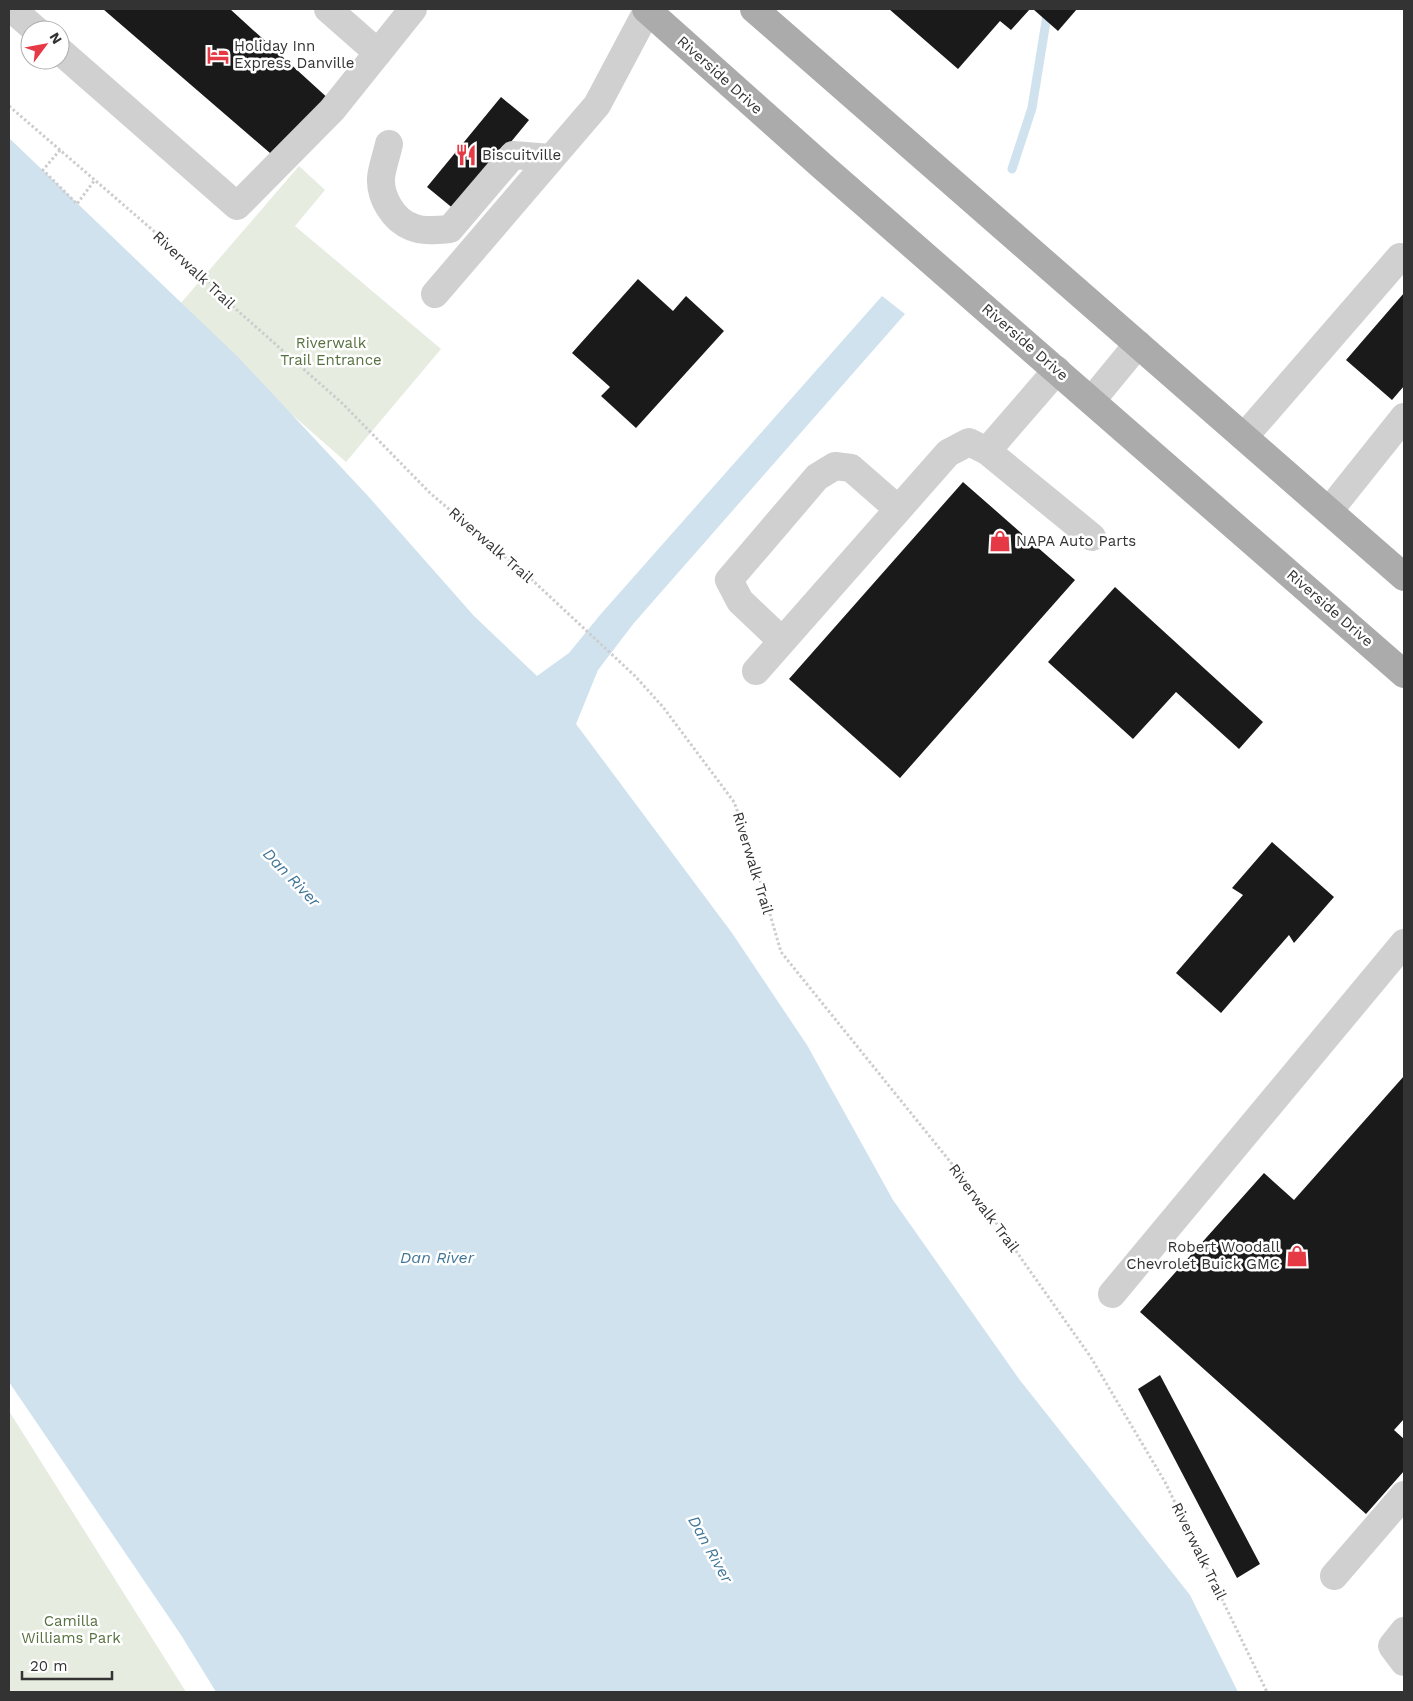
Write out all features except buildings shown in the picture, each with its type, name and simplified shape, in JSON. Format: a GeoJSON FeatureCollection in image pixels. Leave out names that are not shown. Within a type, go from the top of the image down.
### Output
{"type":"FeatureCollection","features":[{"type":"Feature","properties":{"kind":"main road","name":"Riverside Drive"},"geometry":{"type":"LineString","coordinates":[[647,9],[822,166],[1404,674]]}},
{"type":"Feature","properties":{"kind":"main road"},"geometry":{"type":"LineString","coordinates":[[754,9],[1404,577]]}},
{"type":"Feature","properties":{"kind":"street"},"geometry":{"type":"LineString","coordinates":[[12,9],[25,20]]}},
{"type":"Feature","properties":{"kind":"street"},"geometry":{"type":"LineString","coordinates":[[328,9],[378,53]]}},
{"type":"Feature","properties":{"kind":"street"},"geometry":{"type":"LineString","coordinates":[[70,60],[237,206],[332,110],[413,9]]}},
{"type":"Feature","properties":{"kind":"street"},"geometry":{"type":"LineString","coordinates":[[435,294],[597,105],[647,9]]}},
{"type":"Feature","properties":{"kind":"street"},"geometry":{"type":"LineString","coordinates":[[389,144],[381,178],[383,196],[393,214],[412,228],[431,230],[450,229],[514,154],[551,158]]}},
{"type":"Feature","properties":{"kind":"street"},"geometry":{"type":"LineString","coordinates":[[1244,437],[1400,257]]}},
{"type":"Feature","properties":{"kind":"street"},"geometry":{"type":"LineString","coordinates":[[1092,400],[1138,344]]}},
{"type":"Feature","properties":{"kind":"street"},"geometry":{"type":"LineString","coordinates":[[987,451],[1057,370]]}},
{"type":"Feature","properties":{"kind":"street"},"geometry":{"type":"LineString","coordinates":[[1329,511],[1404,418]]}},
{"type":"Feature","properties":{"kind":"street"},"geometry":{"type":"LineString","coordinates":[[756,671],[948,453],[969,442],[987,451],[1092,537]]}},
{"type":"Feature","properties":{"kind":"street"},"geometry":{"type":"LineString","coordinates":[[782,641],[740,602],[729,580],[816,477],[835,466],[851,468],[898,509]]}},
{"type":"Feature","properties":{"kind":"street"},"geometry":{"type":"LineString","coordinates":[[1112,1294],[1404,943]]}},
{"type":"Feature","properties":{"kind":"street"},"geometry":{"type":"LineString","coordinates":[[1334,1576],[1404,1494]]}},
{"type":"Feature","properties":{"kind":"street"},"geometry":{"type":"LineString","coordinates":[[1404,1631],[1392,1646],[1404,1662]]}},
{"type":"Feature","properties":{"kind":"path","name":"Riverwalk Trail"},"geometry":{"type":"LineString","coordinates":[[9,106],[192,264],[238,311],[343,404],[430,493],[485,539],[635,676],[663,707],[734,802],[749,842],[781,952],[973,1190],[1106,1381],[1169,1490],[1267,1692]]}},
{"type":"Feature","properties":{"kind":"path"},"geometry":{"type":"LineString","coordinates":[[60,150],[43,170],[76,204],[94,181]]}},
{"type":"Feature","properties":{"kind":"green space","name":"Riverwalk Trail Entrance"},"geometry":{"type":"Polygon","coordinates":[[[299,166],[325,190],[295,226],[441,349],[346,462],[174,311],[299,166]]]}},
{"type":"Feature","properties":{"kind":"green space","name":"Camilla Williams Park"},"geometry":{"type":"Polygon","coordinates":[[[9,1411],[186,1692],[9,1692],[9,1411]]]}},
{"type":"Feature","properties":{"kind":"water","name":"Dan River"},"geometry":{"type":"Polygon","coordinates":[[[9,138],[238,357],[368,496],[474,616],[537,676],[569,653],[600,615],[882,296],[905,314],[634,623],[598,670],[576,724],[732,933],[807,1045],[893,1200],[1019,1379],[1190,1595],[1238,1692],[216,1692],[181,1635],[9,1382],[9,138]]]}},
{"type":"Feature","properties":{"kind":"waterway"},"geometry":{"type":"LineString","coordinates":[[1012,169],[1032,108],[1048,9]]}},
{"type":"Feature","properties":{"kind":"place","name":"Holiday Inn Express Danville"},"geometry":{"type":"Point","coordinates":[218,55]}},
{"type":"Feature","properties":{"kind":"place","name":"Biscuitville"},"geometry":{"type":"Point","coordinates":[466,155]}},
{"type":"Feature","properties":{"kind":"place","name":"NAPA Auto Parts"},"geometry":{"type":"Point","coordinates":[1000,541]}},
{"type":"Feature","properties":{"kind":"place","name":"Robert Woodall Chevrolet Buick GMC"},"geometry":{"type":"Point","coordinates":[1297,1256]}}]}
